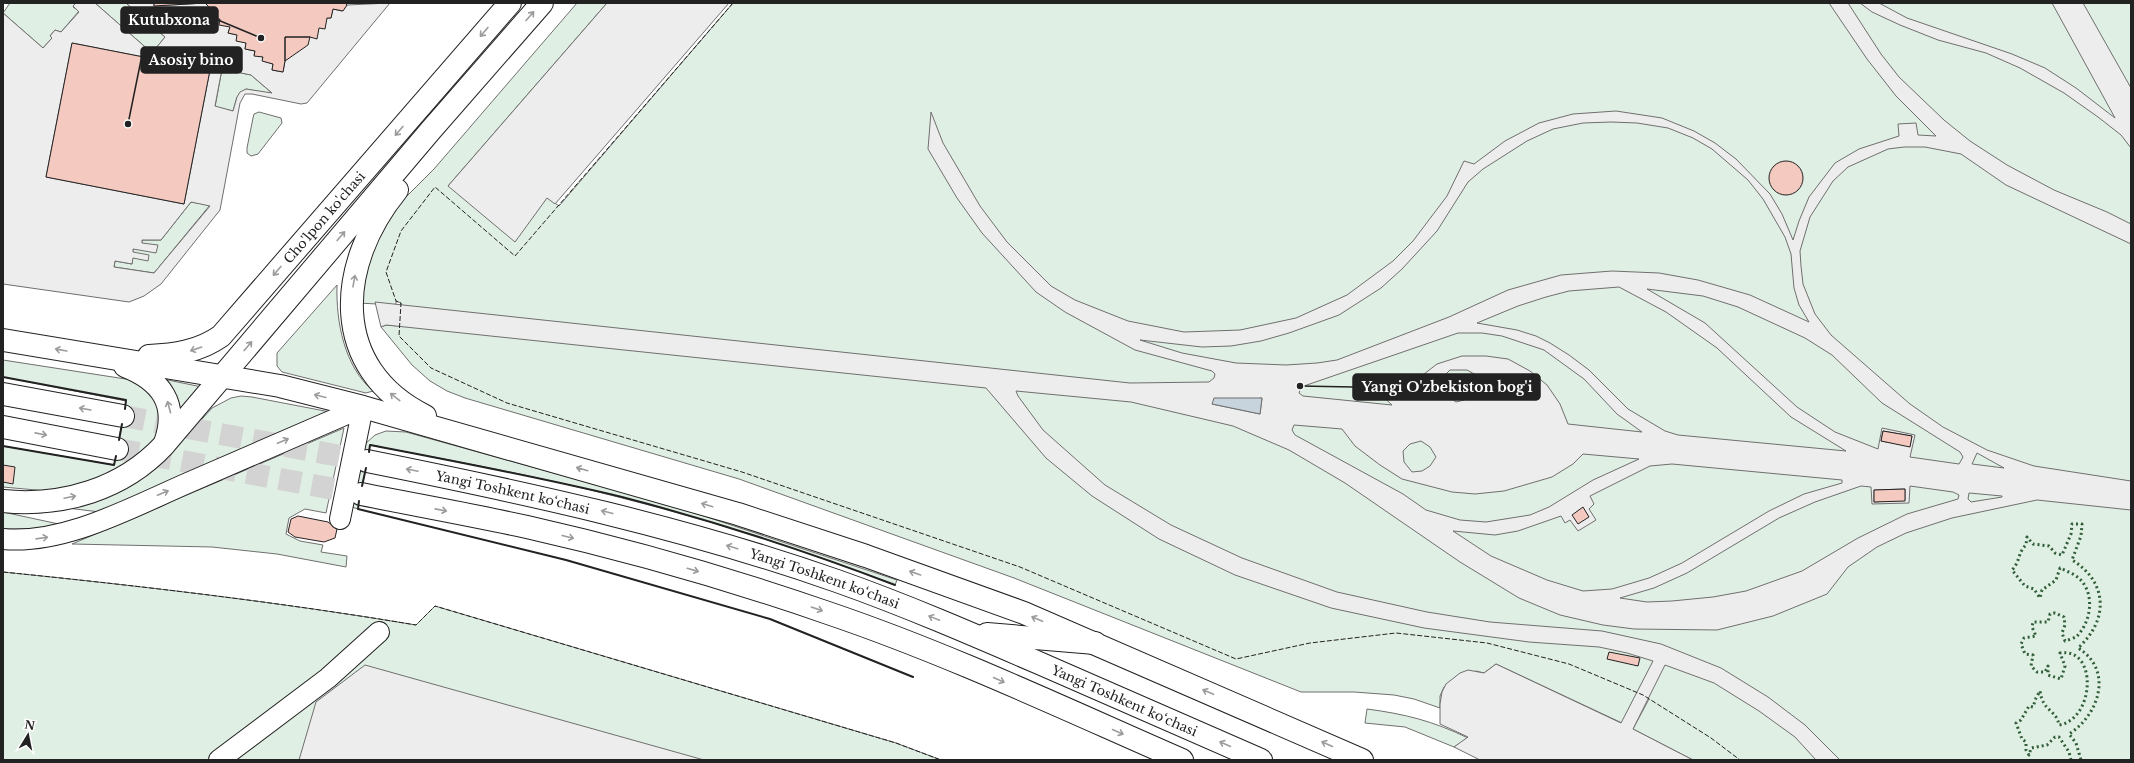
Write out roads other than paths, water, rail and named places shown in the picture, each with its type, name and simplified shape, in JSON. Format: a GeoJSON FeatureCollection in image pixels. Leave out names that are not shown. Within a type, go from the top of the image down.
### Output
{"type":"FeatureCollection","features":[{"type":"Feature","properties":{"kind":"main road","name":"Cho'lpon ko'chasi"},"geometry":{"type":"LineString","coordinates":[[99,357],[178,354],[200,348],[221,336],[510,3]]}},
{"type":"Feature","properties":{"kind":"main road","name":"Cho'lpon ko'chasi"},"geometry":{"type":"LineString","coordinates":[[3,500],[50,501],[98,490],[120,480],[141,467],[164,445],[492,59],[542,3]]}},
{"type":"Feature","properties":{"kind":"main road"},"geometry":{"type":"LineString","coordinates":[[480,440],[421,414],[393,397],[382,386],[372,374],[359,350],[352,325],[352,301],[357,267],[371,228],[388,201],[414,169],[492,59]]}},
{"type":"Feature","properties":{"kind":"main road"},"geometry":{"type":"LineString","coordinates":[[3,340],[280,386],[363,407],[697,502],[866,556],[1024,613],[1362,760]]}},
{"type":"Feature","properties":{"kind":"main road"},"geometry":{"type":"LineString","coordinates":[[99,357],[139,372],[160,388],[167,401],[171,415],[170,428],[164,445]]}},
{"type":"Feature","properties":{"kind":"main road"},"geometry":{"type":"LineString","coordinates":[[3,394],[123,416]]}},
{"type":"Feature","properties":{"kind":"main road"},"geometry":{"type":"LineString","coordinates":[[3,427],[117,448]]}},
{"type":"Feature","properties":{"kind":"main road","name":"Yangi Toshkent ko‘chasi"},"geometry":{"type":"LineString","coordinates":[[367,461],[529,494],[702,538],[838,581],[970,633],[1261,760]]}},
{"type":"Feature","properties":{"kind":"main road"},"geometry":{"type":"LineString","coordinates":[[361,494],[526,527],[588,542],[771,593],[963,664],[1182,760]]}},
{"type":"Feature","properties":{"kind":"main road"},"geometry":{"type":"LineString","coordinates":[[970,633],[1095,643]]}},
{"type":"Feature","properties":{"kind":"lane"},"geometry":{"type":"LineString","coordinates":[[340,519],[363,407]]}},
{"type":"Feature","properties":{"kind":"lane"},"geometry":{"type":"LineString","coordinates":[[3,539],[34,539],[64,534],[363,407]]}},
{"type":"Feature","properties":{"kind":"lane"},"geometry":{"type":"LineString","coordinates":[[219,760],[328,678],[379,632]]}},
{"type":"Feature","properties":{"kind":"tunnel"},"geometry":{"type":"LineString","coordinates":[[123,416],[367,461]]}},
{"type":"Feature","properties":{"kind":"tunnel"},"geometry":{"type":"LineString","coordinates":[[117,449],[361,494]]}},
{"type":"Feature","properties":{"kind":"place","name":"Kutubxona"},"geometry":{"type":"Point","coordinates":[261,38]}},
{"type":"Feature","properties":{"kind":"place","name":"Asosiy bino"},"geometry":{"type":"Point","coordinates":[128,124]}},
{"type":"Feature","properties":{"kind":"place","name":"Yangi O'zbekiston bog'i"},"geometry":{"type":"Point","coordinates":[1300,386]}}]}
